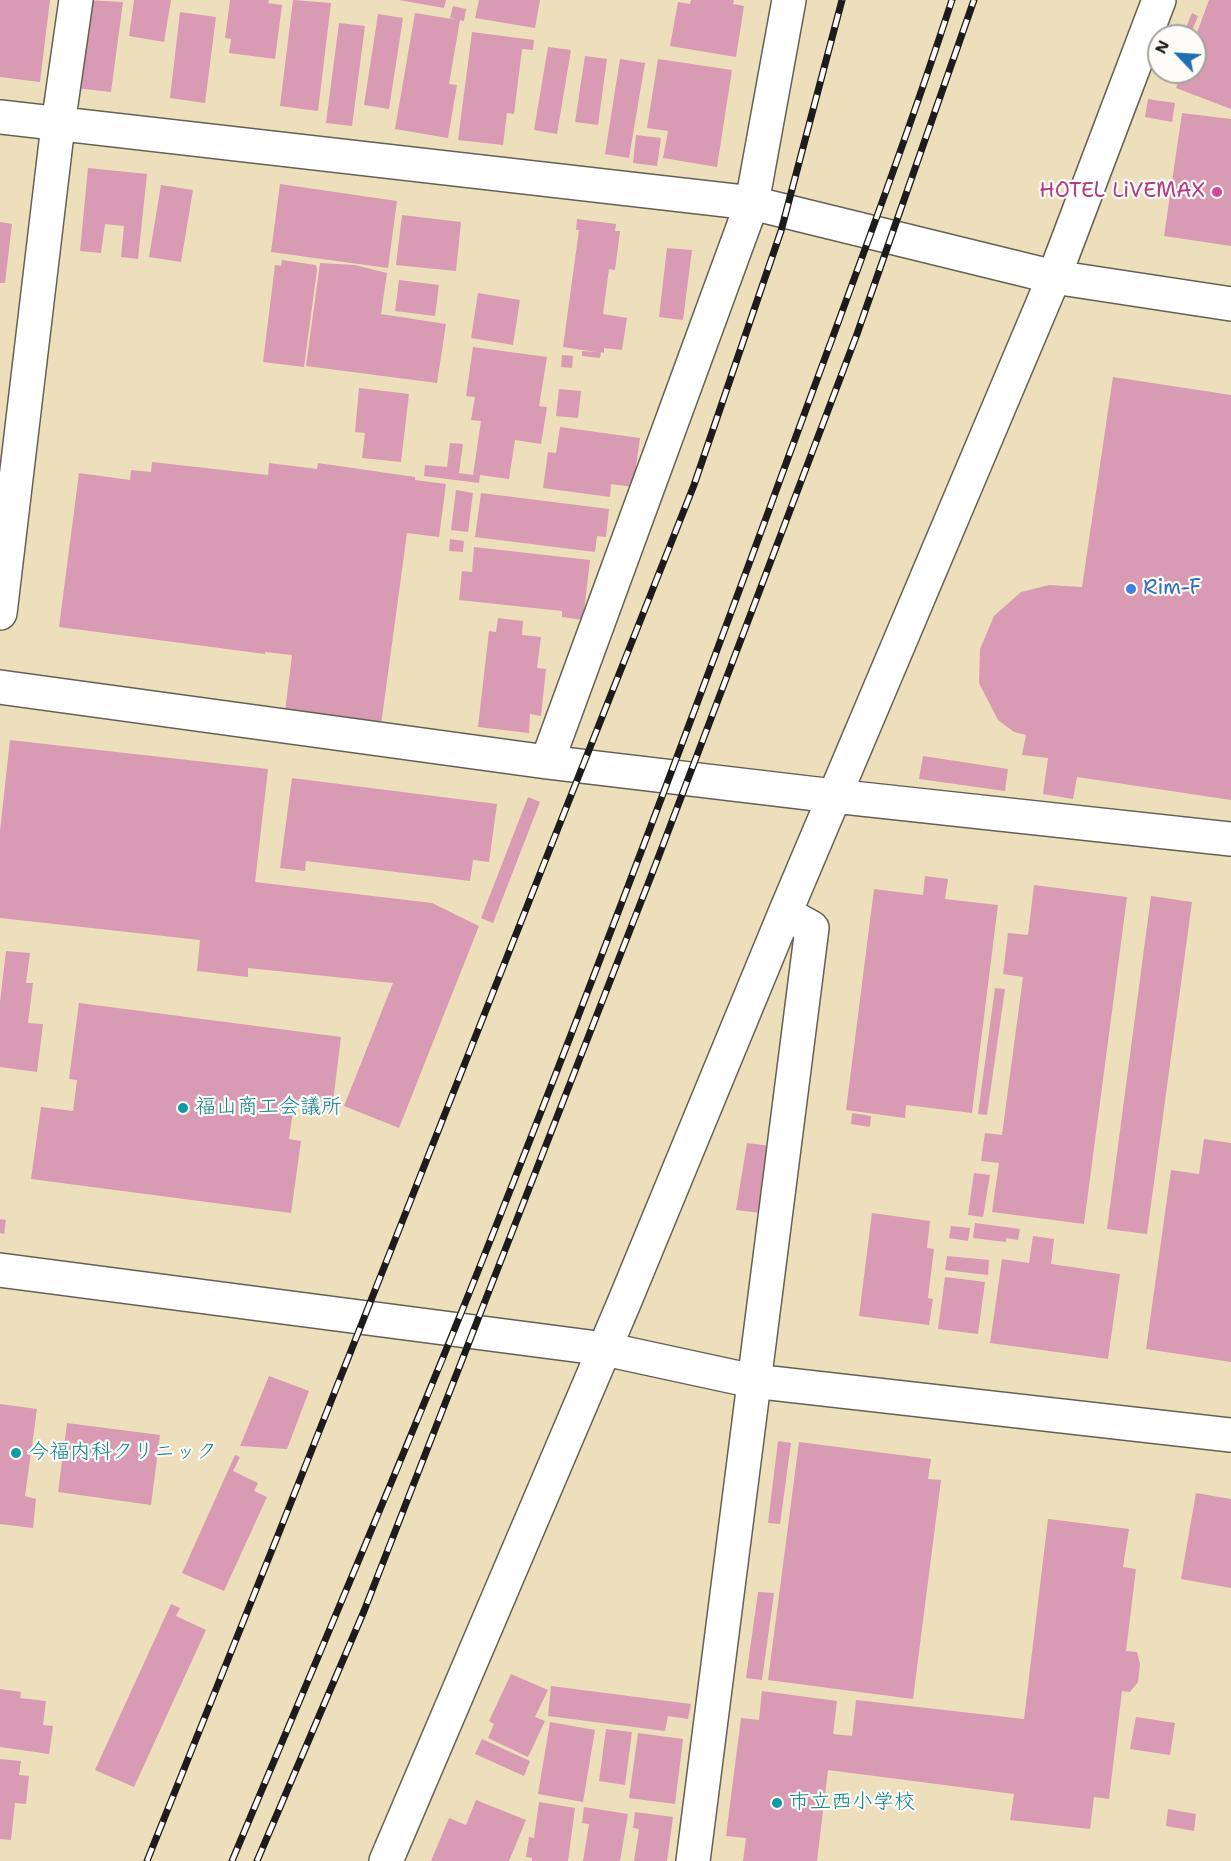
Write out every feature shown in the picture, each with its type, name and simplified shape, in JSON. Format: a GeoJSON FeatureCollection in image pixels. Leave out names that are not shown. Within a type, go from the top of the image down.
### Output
{"type":"FeatureCollection","features":[{"type":"Feature","properties":{"kind":"street"},"geometry":{"type":"LineString","coordinates":[[0,613],[58,125],[76,0]]}},
{"type":"Feature","properties":{"kind":"street"},"geometry":{"type":"LineString","coordinates":[[547,762],[752,203],[789,0]]}},
{"type":"Feature","properties":{"kind":"street"},"geometry":{"type":"LineString","coordinates":[[386,1861],[605,1349],[834,796],[1054,277],[1159,0]]}},
{"type":"Feature","properties":{"kind":"street"},"geometry":{"type":"LineString","coordinates":[[0,117],[752,203],[1054,277],[1231,304]]}},
{"type":"Feature","properties":{"kind":"street"},"geometry":{"type":"LineString","coordinates":[[0,687],[547,762],[1231,839]]}},
{"type":"Feature","properties":{"kind":"street"},"geometry":{"type":"LineString","coordinates":[[693,1861],[812,928],[785,913]]}},
{"type":"Feature","properties":{"kind":"street"},"geometry":{"type":"LineString","coordinates":[[0,1270],[605,1349],[753,1381],[1231,1435]]}},
{"type":"Feature","properties":{"kind":"building"},"geometry":{"type":"Polygon","coordinates":[[[0,0],[50,0],[40,82],[0,77],[0,0]]]}},
{"type":"Feature","properties":{"kind":"building"},"geometry":{"type":"Polygon","coordinates":[[[86,0],[123,2],[111,92],[75,88],[86,0]]]}},
{"type":"Feature","properties":{"kind":"building"},"geometry":{"type":"Polygon","coordinates":[[[134,0],[171,0],[164,42],[129,36],[134,0]]]}},
{"type":"Feature","properties":{"kind":"building"},"geometry":{"type":"Polygon","coordinates":[[[230,0],[269,0],[268,3],[282,5],[275,59],[229,53],[231,39],[225,38],[230,0]]]}},
{"type":"Feature","properties":{"kind":"building"},"geometry":{"type":"Polygon","coordinates":[[[293,0],[331,3],[318,111],[280,106],[293,0]]]}},
{"type":"Feature","properties":{"kind":"building"},"geometry":{"type":"Polygon","coordinates":[[[399,0],[446,0],[444,8],[399,0]]]}},
{"type":"Feature","properties":{"kind":"building"},"geometry":{"type":"Polygon","coordinates":[[[479,0],[540,0],[535,28],[475,18],[479,0]]]}},
{"type":"Feature","properties":{"kind":"building"},"geometry":{"type":"Polygon","coordinates":[[[691,0],[734,0],[733,4],[744,6],[736,57],[670,46],[678,2],[690,4],[691,0]]]}},
{"type":"Feature","properties":{"kind":"building"},"geometry":{"type":"Polygon","coordinates":[[[1209,0],[1231,0],[1231,109],[1176,88],[1178,84],[1207,84],[1207,24],[1200,24],[1209,0]]]}},
{"type":"Feature","properties":{"kind":"building"},"geometry":{"type":"Polygon","coordinates":[[[453,6],[466,9],[464,21],[460,20],[449,84],[457,85],[448,138],[395,129],[415,13],[458,20],[450,18],[453,6]]]}},
{"type":"Feature","properties":{"kind":"building"},"geometry":{"type":"Polygon","coordinates":[[[180,12],[216,17],[205,103],[170,98],[180,12]]]}},
{"type":"Feature","properties":{"kind":"building"},"geometry":{"type":"Polygon","coordinates":[[[1192,13],[1198,16],[1195,24],[1188,24],[1192,13]]]}},
{"type":"Feature","properties":{"kind":"building"},"geometry":{"type":"Polygon","coordinates":[[[378,14],[403,18],[389,109],[364,105],[378,14]]]}},
{"type":"Feature","properties":{"kind":"building"},"geometry":{"type":"Polygon","coordinates":[[[339,23],[365,26],[352,126],[326,123],[339,23]]]}},
{"type":"Feature","properties":{"kind":"building"},"geometry":{"type":"Polygon","coordinates":[[[472,32],[534,40],[533,50],[522,49],[514,114],[507,113],[503,145],[458,140],[472,32]]]}},
{"type":"Feature","properties":{"kind":"building"},"geometry":{"type":"Polygon","coordinates":[[[548,47],[571,50],[557,134],[534,130],[548,47]]]}},
{"type":"Feature","properties":{"kind":"building"},"geometry":{"type":"Polygon","coordinates":[[[585,56],[607,59],[598,125],[575,122],[585,56]]]}},
{"type":"Feature","properties":{"kind":"building"},"geometry":{"type":"Polygon","coordinates":[[[620,59],[645,63],[629,158],[605,154],[620,59]]]}},
{"type":"Feature","properties":{"kind":"building"},"geometry":{"type":"Polygon","coordinates":[[[658,59],[732,70],[717,167],[663,158],[668,131],[647,128],[658,59]]]}},
{"type":"Feature","properties":{"kind":"building"},"geometry":{"type":"Polygon","coordinates":[[[1148,99],[1175,103],[1172,122],[1145,117],[1148,99]]]}},
{"type":"Feature","properties":{"kind":"building"},"geometry":{"type":"Polygon","coordinates":[[[1182,113],[1231,119],[1231,246],[1164,236],[1182,113]]]}},
{"type":"Feature","properties":{"kind":"building"},"geometry":{"type":"Polygon","coordinates":[[[636,135],[661,138],[657,166],[633,163],[636,135]]]}},
{"type":"Feature","properties":{"kind":"building"},"geometry":{"type":"Polygon","coordinates":[[[88,168],[147,174],[138,259],[121,257],[124,226],[105,224],[101,253],[80,251],[88,168]]]}},
{"type":"Feature","properties":{"kind":"building"},"geometry":{"type":"Polygon","coordinates":[[[280,184],[397,201],[388,268],[271,252],[280,184]]]}},
{"type":"Feature","properties":{"kind":"building"},"geometry":{"type":"Polygon","coordinates":[[[161,185],[193,190],[181,262],[149,257],[161,185]]]}},
{"type":"Feature","properties":{"kind":"building"},"geometry":{"type":"Polygon","coordinates":[[[402,215],[461,222],[456,271],[396,265],[402,215]]]}},
{"type":"Feature","properties":{"kind":"building"},"geometry":{"type":"Polygon","coordinates":[[[577,219],[616,224],[615,231],[620,231],[615,270],[609,269],[603,314],[627,318],[622,350],[604,348],[604,353],[601,352],[600,358],[582,356],[582,351],[596,352],[563,347],[579,230],[576,230],[577,219]]]}},
{"type":"Feature","properties":{"kind":"building"},"geometry":{"type":"Polygon","coordinates":[[[0,222],[12,224],[5,283],[0,283],[0,222]]]}},
{"type":"Feature","properties":{"kind":"building"},"geometry":{"type":"Polygon","coordinates":[[[667,248],[692,250],[683,320],[659,317],[667,248]]]}},
{"type":"Feature","properties":{"kind":"building"},"geometry":{"type":"Polygon","coordinates":[[[282,260],[316,265],[304,367],[263,362],[275,265],[281,266],[282,260]]]}},
{"type":"Feature","properties":{"kind":"building"},"geometry":{"type":"Polygon","coordinates":[[[320,263],[355,265],[387,273],[381,314],[446,324],[437,383],[306,366],[320,263]]]}},
{"type":"Feature","properties":{"kind":"building"},"geometry":{"type":"Polygon","coordinates":[[[399,280],[439,285],[435,316],[395,311],[399,280]]]}},
{"type":"Feature","properties":{"kind":"building"},"geometry":{"type":"Polygon","coordinates":[[[478,293],[520,300],[513,345],[471,338],[478,293]]]}},
{"type":"Feature","properties":{"kind":"building"},"geometry":{"type":"Polygon","coordinates":[[[473,347],[547,357],[539,406],[547,407],[541,444],[515,440],[509,479],[480,475],[479,483],[424,476],[425,465],[447,467],[450,443],[463,444],[459,473],[473,475],[481,421],[471,420],[475,397],[466,396],[473,347]]]}},
{"type":"Feature","properties":{"kind":"building"},"geometry":{"type":"Polygon","coordinates":[[[562,355],[573,356],[572,368],[561,367],[562,355]]]}},
{"type":"Feature","properties":{"kind":"building","name":"Rim-F"},"geometry":{"type":"Polygon","coordinates":[[[1113,377],[1231,395],[1231,800],[1077,777],[1073,799],[1043,794],[1048,758],[1022,755],[1026,735],[1014,732],[998,720],[979,683],[980,649],[994,616],[1021,592],[1049,585],[1082,587],[1113,377]]]}},
{"type":"Feature","properties":{"kind":"building"},"geometry":{"type":"Polygon","coordinates":[[[359,388],[409,394],[401,462],[362,458],[365,433],[355,432],[359,388]]]}},
{"type":"Feature","properties":{"kind":"building"},"geometry":{"type":"Polygon","coordinates":[[[559,389],[581,391],[578,418],[556,416],[559,389]]]}},
{"type":"Feature","properties":{"kind":"building"},"geometry":{"type":"Polygon","coordinates":[[[560,427],[640,438],[633,487],[611,484],[610,497],[543,488],[548,452],[556,453],[560,427]]]}},
{"type":"Feature","properties":{"kind":"building"},"geometry":{"type":"Polygon","coordinates":[[[152,462],[268,475],[269,463],[317,469],[318,463],[415,477],[415,480],[446,484],[439,537],[407,533],[381,725],[285,712],[292,655],[265,652],[265,654],[59,627],[79,473],[130,480],[131,470],[151,472],[152,462]]]}},
{"type":"Feature","properties":{"kind":"building"},"geometry":{"type":"Polygon","coordinates":[[[456,490],[473,493],[468,532],[451,530],[456,490]]]}},
{"type":"Feature","properties":{"kind":"building"},"geometry":{"type":"Polygon","coordinates":[[[481,493],[609,509],[606,537],[597,536],[595,552],[475,537],[481,493]]]}},
{"type":"Feature","properties":{"kind":"building"},"geometry":{"type":"Polygon","coordinates":[[[450,539],[464,541],[463,552],[449,551],[450,539]]]}},
{"type":"Feature","properties":{"kind":"building"},"geometry":{"type":"Polygon","coordinates":[[[474,547],[590,560],[583,620],[562,617],[562,611],[459,600],[462,571],[472,572],[474,547]]]}},
{"type":"Feature","properties":{"kind":"building"},"geometry":{"type":"Polygon","coordinates":[[[498,618],[523,621],[522,635],[541,637],[537,668],[546,669],[541,716],[530,714],[529,733],[478,727],[489,631],[496,632],[498,618]]]}},
{"type":"Feature","properties":{"kind":"building"},"geometry":{"type":"Polygon","coordinates":[[[10,740],[268,769],[255,882],[432,903],[479,926],[399,1128],[344,1106],[393,983],[248,968],[248,977],[197,971],[200,940],[0,918],[0,831],[10,740]]]}},
{"type":"Feature","properties":{"kind":"building"},"geometry":{"type":"Polygon","coordinates":[[[923,756],[1008,769],[1005,791],[919,779],[923,756]]]}},
{"type":"Feature","properties":{"kind":"building"},"geometry":{"type":"Polygon","coordinates":[[[292,778],[497,804],[489,862],[473,860],[470,881],[306,861],[305,871],[280,868],[292,778]]]}},
{"type":"Feature","properties":{"kind":"building"},"geometry":{"type":"Polygon","coordinates":[[[528,797],[540,802],[493,923],[481,918],[528,797]]]}},
{"type":"Feature","properties":{"kind":"building"},"geometry":{"type":"Polygon","coordinates":[[[925,876],[948,879],[945,899],[998,905],[972,1113],[906,1105],[905,1118],[846,1110],[874,889],[923,895],[925,876]]]}},
{"type":"Feature","properties":{"kind":"building"},"geometry":{"type":"Polygon","coordinates":[[[1034,885],[1127,897],[1084,1224],[992,1212],[999,1163],[981,1161],[985,1133],[1002,1135],[1023,977],[1003,974],[1008,933],[1028,935],[1034,885]]]}},
{"type":"Feature","properties":{"kind":"building"},"geometry":{"type":"Polygon","coordinates":[[[1151,896],[1192,902],[1147,1234],[1107,1229],[1151,896]]]}},
{"type":"Feature","properties":{"kind":"building"},"geometry":{"type":"Polygon","coordinates":[[[6,951],[30,953],[26,983],[33,983],[28,1023],[43,1024],[37,1072],[0,1067],[0,1002],[6,951]]]}},
{"type":"Feature","properties":{"kind":"building"},"geometry":{"type":"Polygon","coordinates":[[[995,988],[1005,989],[987,1115],[978,1114],[995,988]]]}},
{"type":"Feature","properties":{"kind":"building","name":"福山商工会議所"},"geometry":{"type":"Polygon","coordinates":[[[79,1003],[341,1037],[332,1110],[294,1104],[289,1139],[301,1141],[291,1213],[31,1179],[41,1107],[73,1111],[77,1080],[69,1079],[79,1003]]]}},
{"type":"Feature","properties":{"kind":"building"},"geometry":{"type":"Polygon","coordinates":[[[852,1113],[871,1116],[870,1127],[851,1124],[852,1113]]]}},
{"type":"Feature","properties":{"kind":"building"},"geometry":{"type":"Polygon","coordinates":[[[1204,1139],[1231,1143],[1231,1362],[1146,1349],[1171,1170],[1199,1174],[1204,1139]]]}},
{"type":"Feature","properties":{"kind":"building"},"geometry":{"type":"Polygon","coordinates":[[[747,1143],[771,1146],[761,1213],[736,1210],[747,1143]]]}},
{"type":"Feature","properties":{"kind":"building"},"geometry":{"type":"Polygon","coordinates":[[[974,1173],[990,1175],[983,1217],[968,1215],[974,1173]]]}},
{"type":"Feature","properties":{"kind":"building"},"geometry":{"type":"Polygon","coordinates":[[[872,1213],[930,1221],[927,1248],[934,1249],[928,1298],[933,1299],[929,1325],[859,1316],[872,1213]]]}},
{"type":"Feature","properties":{"kind":"building"},"geometry":{"type":"Polygon","coordinates":[[[0,1219],[6,1220],[4,1234],[0,1233],[0,1219]]]}},
{"type":"Feature","properties":{"kind":"building"},"geometry":{"type":"Polygon","coordinates":[[[975,1223],[1020,1229],[1018,1240],[1006,1238],[1006,1242],[973,1238],[975,1223]]]}},
{"type":"Feature","properties":{"kind":"building"},"geometry":{"type":"Polygon","coordinates":[[[951,1226],[970,1228],[968,1241],[949,1238],[951,1226]]]}},
{"type":"Feature","properties":{"kind":"building"},"geometry":{"type":"Polygon","coordinates":[[[1033,1236],[1054,1239],[1051,1264],[1120,1274],[1108,1359],[990,1343],[1002,1259],[1029,1263],[1033,1236]]]}},
{"type":"Feature","properties":{"kind":"building"},"geometry":{"type":"Polygon","coordinates":[[[947,1256],[989,1260],[988,1275],[945,1270],[947,1256]]]}},
{"type":"Feature","properties":{"kind":"building"},"geometry":{"type":"Polygon","coordinates":[[[945,1277],[985,1282],[978,1334],[938,1329],[945,1277]]]}},
{"type":"Feature","properties":{"kind":"building"},"geometry":{"type":"Polygon","coordinates":[[[269,1376],[309,1391],[287,1449],[240,1446],[269,1376]]]}},
{"type":"Feature","properties":{"kind":"building","name":"今福内科クリニック"},"geometry":{"type":"Polygon","coordinates":[[[0,1404],[37,1409],[25,1496],[36,1499],[33,1528],[0,1524],[0,1404]]]}},
{"type":"Feature","properties":{"kind":"building"},"geometry":{"type":"Polygon","coordinates":[[[67,1423],[160,1435],[151,1505],[58,1492],[67,1423]]]}},
{"type":"Feature","properties":{"kind":"building"},"geometry":{"type":"Polygon","coordinates":[[[778,1441],[791,1443],[780,1524],[768,1523],[778,1441]]]}},
{"type":"Feature","properties":{"kind":"building"},"geometry":{"type":"Polygon","coordinates":[[[799,1442],[931,1459],[928,1479],[941,1480],[913,1699],[768,1680],[799,1442]]]}},
{"type":"Feature","properties":{"kind":"building"},"geometry":{"type":"Polygon","coordinates":[[[235,1455],[240,1457],[233,1471],[258,1483],[254,1491],[267,1497],[224,1591],[182,1573],[235,1455]]]}},
{"type":"Feature","properties":{"kind":"building"},"geometry":{"type":"Polygon","coordinates":[[[1196,1493],[1231,1499],[1231,1588],[1181,1579],[1196,1493]]]}},
{"type":"Feature","properties":{"kind":"building"},"geometry":{"type":"Polygon","coordinates":[[[1048,1519],[1129,1529],[1123,1567],[1136,1569],[1126,1651],[1137,1652],[1140,1664],[1138,1682],[1130,1692],[1122,1691],[1109,1799],[1094,1797],[1090,1829],[1010,1820],[1014,1794],[828,1770],[817,1861],[743,1861],[746,1838],[726,1836],[741,1718],[759,1720],[762,1691],[837,1701],[833,1734],[852,1736],[856,1700],[1024,1719],[1048,1519]]]}},
{"type":"Feature","properties":{"kind":"building"},"geometry":{"type":"Polygon","coordinates":[[[758,1592],[774,1593],[762,1680],[746,1678],[758,1592]]]}},
{"type":"Feature","properties":{"kind":"building"},"geometry":{"type":"Polygon","coordinates":[[[171,1604],[180,1608],[176,1616],[206,1630],[134,1787],[95,1770],[171,1604]]]}},
{"type":"Feature","properties":{"kind":"building"},"geometry":{"type":"Polygon","coordinates":[[[511,1674],[548,1690],[535,1717],[545,1721],[528,1757],[488,1738],[494,1724],[489,1721],[511,1674]]]}},
{"type":"Feature","properties":{"kind":"building"},"geometry":{"type":"Polygon","coordinates":[[[551,1686],[691,1704],[688,1719],[668,1716],[665,1731],[548,1716],[551,1686]]]}},
{"type":"Feature","properties":{"kind":"building"},"geometry":{"type":"Polygon","coordinates":[[[0,1689],[21,1692],[20,1698],[46,1701],[43,1725],[53,1726],[49,1754],[0,1747],[0,1689]]]}},
{"type":"Feature","properties":{"kind":"building"},"geometry":{"type":"Polygon","coordinates":[[[1136,1717],[1175,1723],[1170,1755],[1130,1749],[1136,1717]]]}},
{"type":"Feature","properties":{"kind":"building"},"geometry":{"type":"Polygon","coordinates":[[[550,1722],[595,1730],[583,1802],[538,1794],[550,1722]]]}},
{"type":"Feature","properties":{"kind":"building"},"geometry":{"type":"Polygon","coordinates":[[[606,1729],[632,1732],[625,1785],[599,1781],[606,1729]]]}},
{"type":"Feature","properties":{"kind":"building"},"geometry":{"type":"Polygon","coordinates":[[[638,1733],[683,1739],[675,1804],[629,1798],[638,1733]]]}},
{"type":"Feature","properties":{"kind":"building"},"geometry":{"type":"Polygon","coordinates":[[[482,1739],[530,1761],[524,1776],[475,1754],[482,1739]]]}},
{"type":"Feature","properties":{"kind":"building"},"geometry":{"type":"Polygon","coordinates":[[[0,1759],[21,1761],[19,1775],[29,1776],[26,1804],[15,1803],[11,1840],[0,1839],[0,1759]]]}},
{"type":"Feature","properties":{"kind":"building"},"geometry":{"type":"Polygon","coordinates":[[[476,1800],[526,1820],[509,1861],[431,1861],[449,1818],[466,1825],[476,1800]]]}},
{"type":"Feature","properties":{"kind":"building"},"geometry":{"type":"Polygon","coordinates":[[[539,1802],[575,1808],[568,1861],[532,1861],[532,1858],[526,1857],[529,1837],[534,1838],[539,1802]]]}},
{"type":"Feature","properties":{"kind":"building"},"geometry":{"type":"Polygon","coordinates":[[[584,1807],[628,1814],[620,1861],[583,1861],[589,1824],[582,1823],[584,1807]]]}},
{"type":"Feature","properties":{"kind":"building"},"geometry":{"type":"Polygon","coordinates":[[[1168,1809],[1196,1814],[1194,1831],[1166,1826],[1168,1809]]]}},
{"type":"Feature","properties":{"kind":"building"},"geometry":{"type":"Polygon","coordinates":[[[635,1812],[673,1817],[667,1861],[634,1861],[639,1829],[633,1828],[635,1812]]]}},
{"type":"Feature","properties":{"kind":"railway"},"geometry":{"type":"LineString","coordinates":[[147,1861],[694,485],[781,231],[842,0]]}},
{"type":"Feature","properties":{"kind":"railway"},"geometry":{"type":"LineString","coordinates":[[232,1861],[430,1389],[565,1051],[769,510],[886,192],[952,0]]}},
{"type":"Feature","properties":{"kind":"railway"},"geometry":{"type":"LineString","coordinates":[[257,1861],[364,1611],[655,866],[857,334],[974,0]]}},
{"type":"Feature","properties":{"kind":"place","name":"HOTEL LiVEMAX"},"geometry":{"type":"Point","coordinates":[1217,192]}},
{"type":"Feature","properties":{"kind":"place","name":"Rim-F"},"geometry":{"type":"Point","coordinates":[1131,589]}},
{"type":"Feature","properties":{"kind":"place","name":"福山商工会議所"},"geometry":{"type":"Point","coordinates":[183,1108]}},
{"type":"Feature","properties":{"kind":"place","name":"今福内科クリニック"},"geometry":{"type":"Point","coordinates":[16,1453]}},
{"type":"Feature","properties":{"kind":"place","name":"市立西小学校"},"geometry":{"type":"Point","coordinates":[777,1803]}}]}
